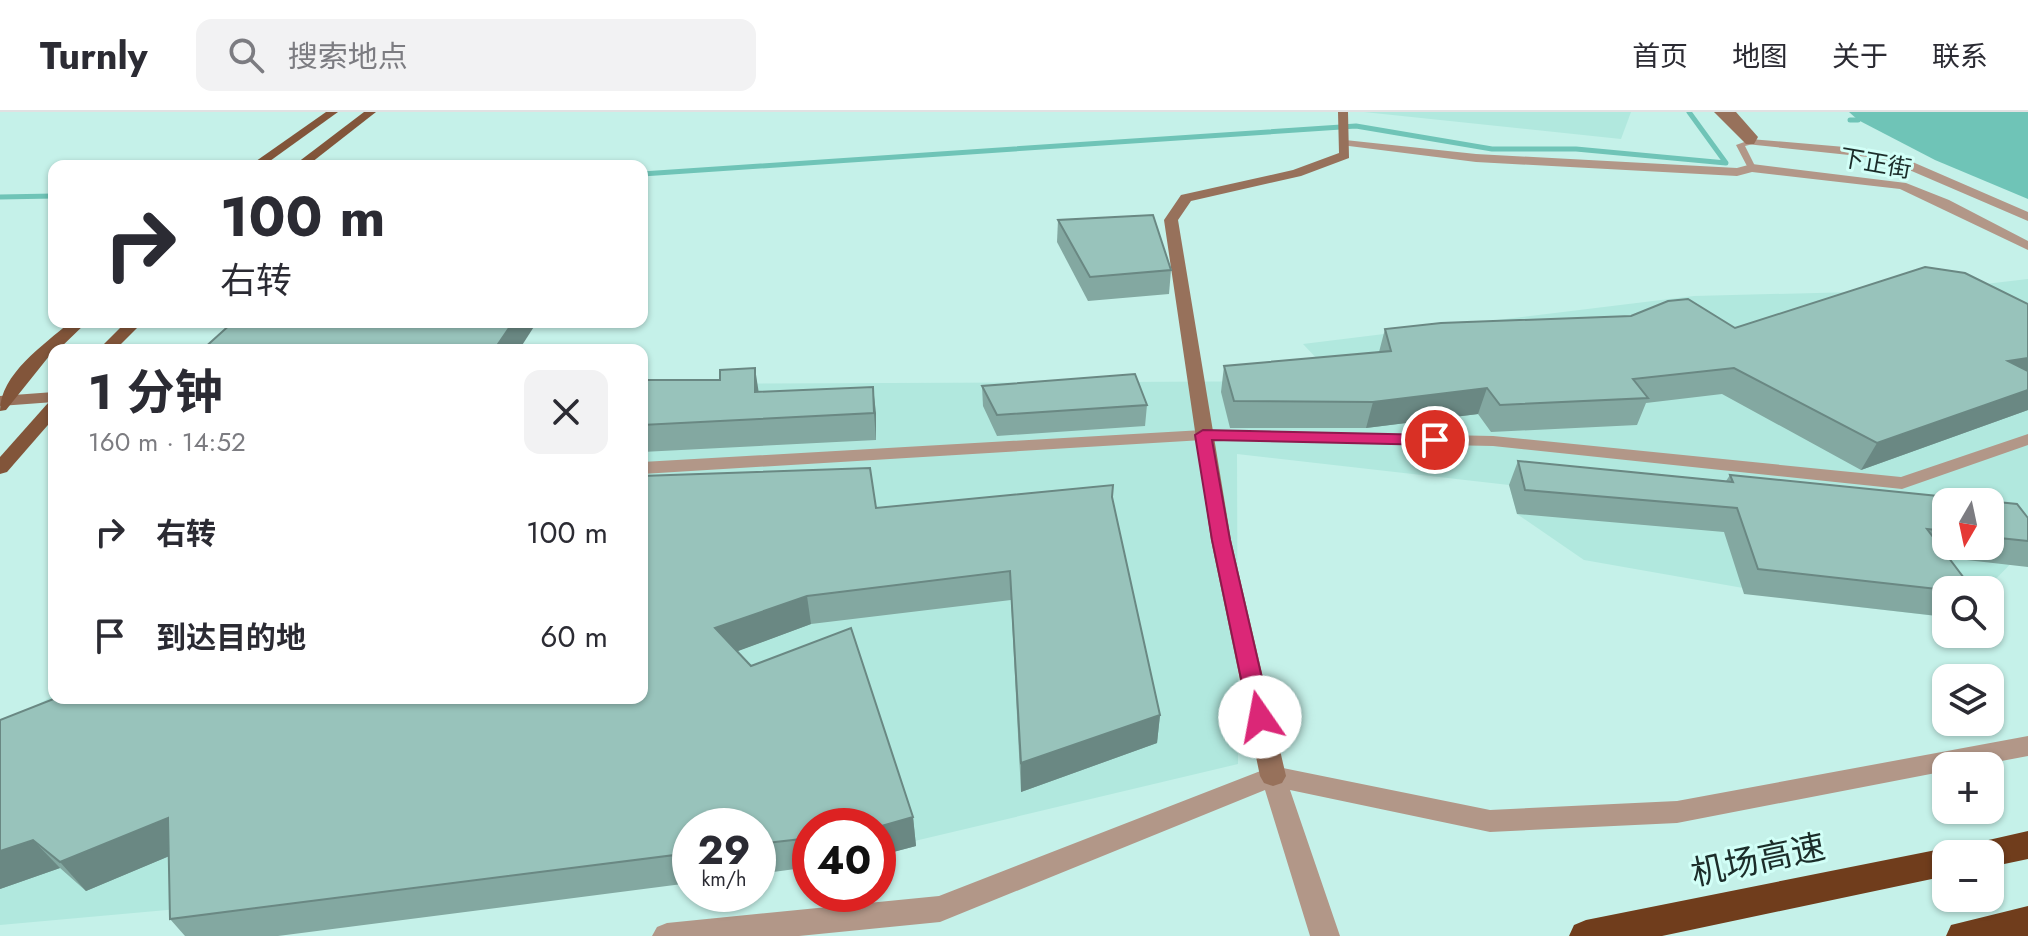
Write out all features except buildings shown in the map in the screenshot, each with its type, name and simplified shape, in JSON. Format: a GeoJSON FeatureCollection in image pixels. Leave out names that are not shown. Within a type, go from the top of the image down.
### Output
{"type":"FeatureCollection","features":[{"type":"Feature","properties":{"kind":"highway"},"geometry":{"type":"LineString","coordinates":[[2004,850],[2028,845]]}},
{"type":"Feature","properties":{"kind":"highway","name":"机场高速"},"geometry":{"type":"LineString","coordinates":[[1586,936],[1932,865]]}},
{"type":"Feature","properties":{"kind":"highway"},"geometry":{"type":"LineString","coordinates":[[1963,936],[2028,922]]}},
{"type":"Feature","properties":{"kind":"main road"},"geometry":{"type":"LineString","coordinates":[[264,160],[333,112]]}},
{"type":"Feature","properties":{"kind":"main road"},"geometry":{"type":"LineString","coordinates":[[307,160],[371,112]]}},
{"type":"Feature","properties":{"kind":"main road"},"geometry":{"type":"LineString","coordinates":[[55,344],[72,328]]}},
{"type":"Feature","properties":{"kind":"main road"},"geometry":{"type":"LineString","coordinates":[[112,344],[129,328]]}},
{"type":"Feature","properties":{"kind":"main road"},"geometry":{"type":"LineString","coordinates":[[1,403],[48,350]]}},
{"type":"Feature","properties":{"kind":"main road"},"geometry":{"type":"LineString","coordinates":[[0,468],[48,414]]}},
{"type":"Feature","properties":{"kind":"street"},"geometry":{"type":"LineString","coordinates":[[1719,112],[1750,142],[1868,153],[1897,160],[2028,217]]}},
{"type":"Feature","properties":{"kind":"street"},"geometry":{"type":"LineString","coordinates":[[1730,112],[1752,137],[1750,142]]}},
{"type":"Feature","properties":{"kind":"street"},"geometry":{"type":"LineString","coordinates":[[1325,936],[1273,776],[1221,540],[1171,220],[1186,198],[1297,173],[1345,155],[1344,127]]}},
{"type":"Feature","properties":{"kind":"street","name":"下正街"},"geometry":{"type":"LineString","coordinates":[[1344,127],[1476,158],[1737,172],[1752,168],[1902,186],[1944,203],[2028,246]]}},
{"type":"Feature","properties":{"kind":"street"},"geometry":{"type":"LineString","coordinates":[[1,403],[48,398]]}},
{"type":"Feature","properties":{"kind":"street"},"geometry":{"type":"LineString","coordinates":[[648,468],[1203,435],[1493,441],[1902,483],[2028,439]]}},
{"type":"Feature","properties":{"kind":"street"},"geometry":{"type":"LineString","coordinates":[[667,936],[940,909],[1273,776],[1490,821],[1677,812],[2028,746]]}},
{"type":"Feature","properties":{"kind":"lane"},"geometry":{"type":"LineString","coordinates":[[1750,142],[1740,145],[1752,168]]}},
{"type":"Feature","properties":{"kind":"shaded area"},"geometry":{"type":"Polygon","coordinates":[[[1364,112],[1631,112],[1621,139],[1364,112]]]}},
{"type":"Feature","properties":{"kind":"shaded area"},"geometry":{"type":"Polygon","coordinates":[[[1849,112],[2028,112],[2028,199],[1935,160],[1858,120],[1849,112]]]}},
{"type":"Feature","properties":{"kind":"shaded area"},"geometry":{"type":"Polygon","coordinates":[[[2028,279],[2028,546],[1999,576],[1932,576],[1932,615],[1840,605],[1584,560],[1517,514],[1509,485],[1237,454],[1238,764],[902,844],[896,840],[896,808],[792,808],[792,826],[776,826],[776,808],[672,808],[672,865],[0,925],[0,727],[48,699],[48,704],[648,704],[648,384],[1338,381],[1303,344],[1694,296],[1934,290],[2028,279]]]}},
{"type":"Feature","properties":{"kind":"waterway"},"geometry":{"type":"LineString","coordinates":[[648,174],[1356,126],[1492,149],[1576,149],[1726,163],[1689,112]]}},
{"type":"Feature","properties":{"kind":"waterway"},"geometry":{"type":"LineString","coordinates":[[1850,120],[1858,120]]}},
{"type":"Feature","properties":{"kind":"waterway"},"geometry":{"type":"LineString","coordinates":[[0,197],[48,196]]}},
{"type":"Feature","properties":{"kind":"route"},"geometry":{"type":"LineString","coordinates":[[1260,717],[1221,540],[1203,435],[1435,440]]}}]}
